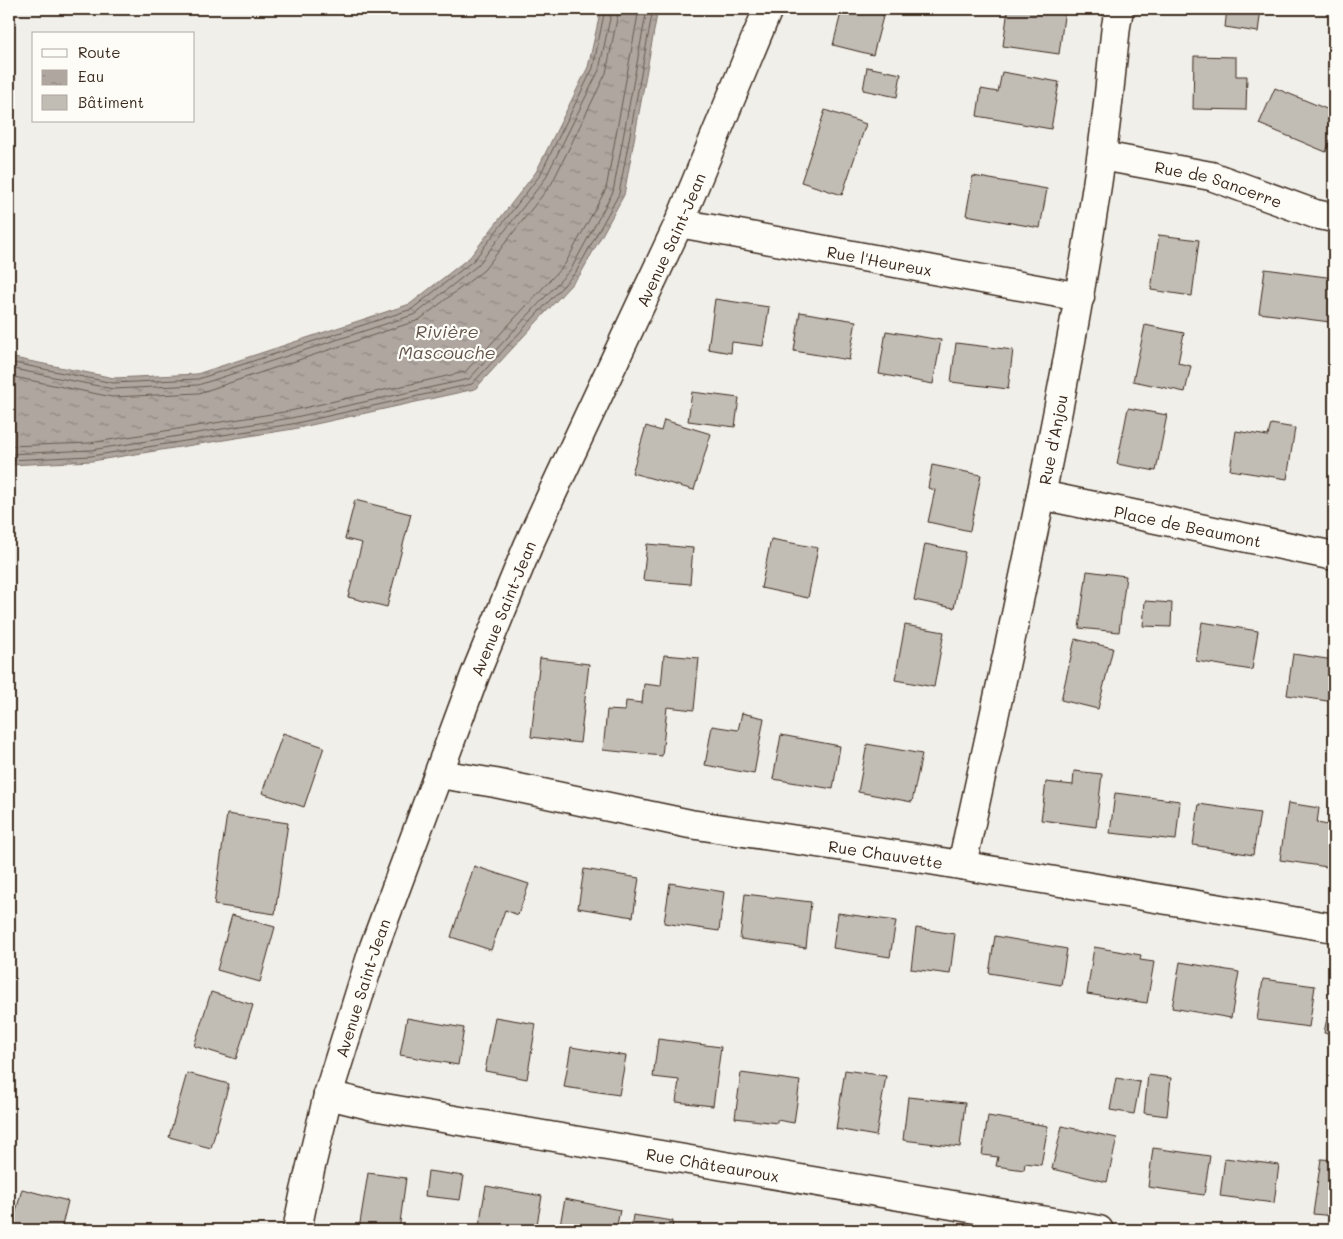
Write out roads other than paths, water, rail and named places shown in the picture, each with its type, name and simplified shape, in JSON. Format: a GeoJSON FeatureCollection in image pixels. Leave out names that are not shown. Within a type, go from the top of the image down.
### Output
{"type":"FeatureCollection","features":[{"type":"Feature","properties":{"kind":"street","name":"Avenue Saint-Jean"},"geometry":{"type":"LineString","coordinates":[[297,1230],[328,1095],[374,947],[475,675],[532,537],[679,223],[768,9]]}},
{"type":"Feature","properties":{"kind":"street","name":"Rue d'Anjou"},"geometry":{"type":"LineString","coordinates":[[962,865],[1041,495],[1080,297],[1102,156],[1116,26],[1120,9]]}},
{"type":"Feature","properties":{"kind":"street","name":"Rue de Sancerre"},"geometry":{"type":"LineString","coordinates":[[1102,156],[1211,176],[1315,214],[1334,218]]}},
{"type":"Feature","properties":{"kind":"street","name":"Rue l'Heureux"},"geometry":{"type":"LineString","coordinates":[[679,223],[1080,297]]}},
{"type":"Feature","properties":{"kind":"street","name":"Place de Beaumont"},"geometry":{"type":"LineString","coordinates":[[1041,495],[1334,556]]}},
{"type":"Feature","properties":{"kind":"street","name":"Rue Chauvette"},"geometry":{"type":"LineString","coordinates":[[439,774],[495,783],[690,824],[924,858],[1334,928]]}},
{"type":"Feature","properties":{"kind":"street","name":"Rue Châteauroux"},"geometry":{"type":"LineString","coordinates":[[328,1095],[373,1106],[988,1221],[1098,1230]]}},
{"type":"Feature","properties":{"kind":"water","name":"Rivière Mascouche"},"geometry":{"type":"Polygon","coordinates":[[[601,9],[658,9],[624,195],[580,275],[475,389],[293,429],[92,461],[9,465],[9,357],[114,378],[197,374],[410,304],[470,257],[536,172],[588,67],[601,9]]]}}]}
